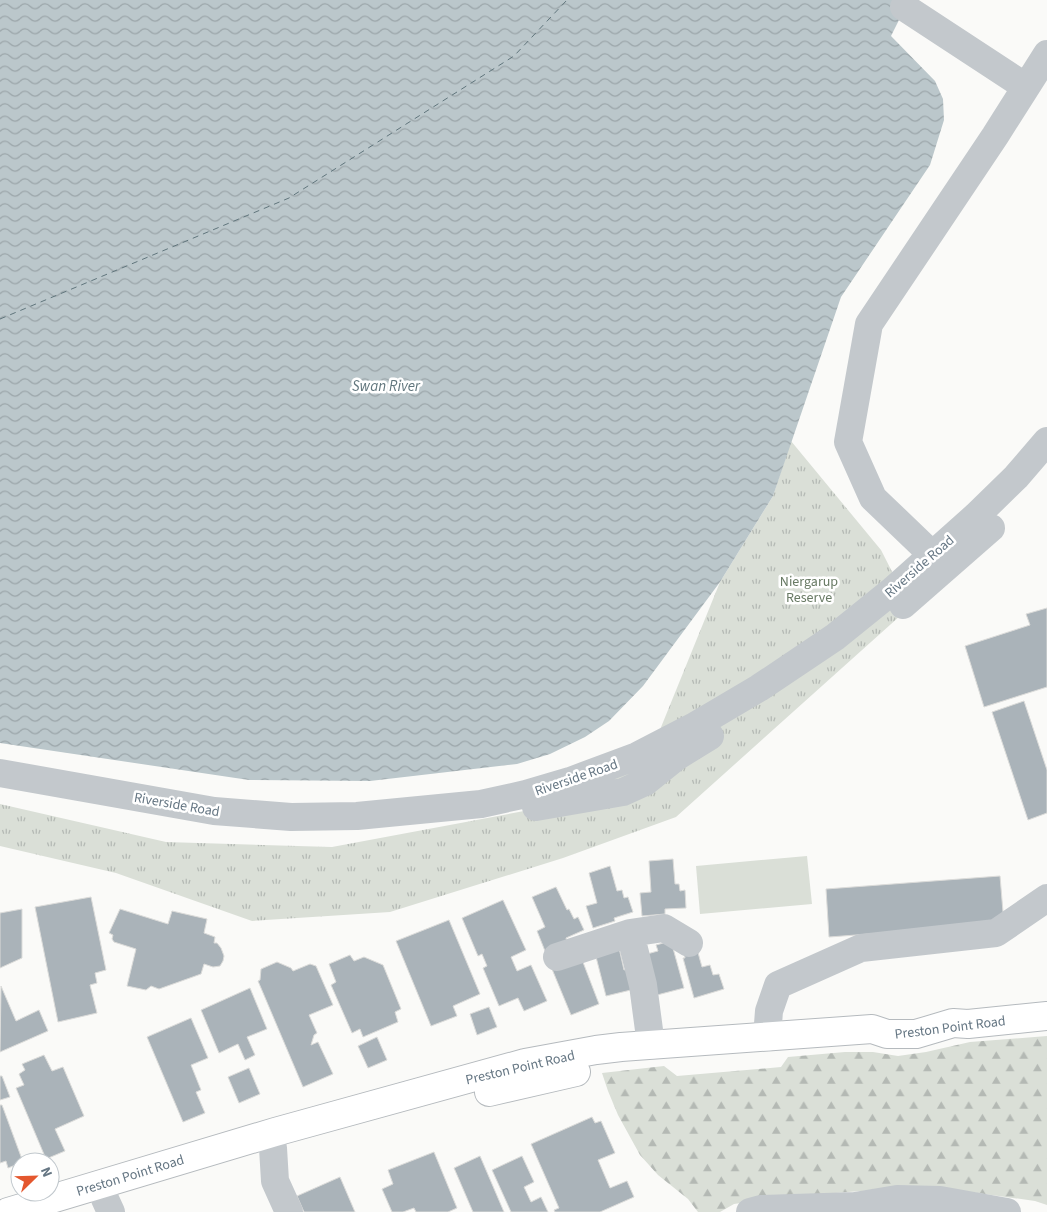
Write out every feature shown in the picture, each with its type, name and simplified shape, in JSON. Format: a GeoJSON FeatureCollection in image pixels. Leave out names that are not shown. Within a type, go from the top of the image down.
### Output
{"type":"FeatureCollection","features":[{"type":"Feature","properties":{"kind":"main road","name":"Preston Point Road"},"geometry":{"type":"LineString","coordinates":[[8,1212],[275,1132],[525,1063],[596,1050],[650,1045],[872,1029],[887,1034],[916,1034],[954,1024],[1047,1016]]}},
{"type":"Feature","properties":{"kind":"main road","name":"Preston Point Road"},"geometry":{"type":"LineString","coordinates":[[63,1212],[108,1206],[273,1148],[483,1093],[630,1062],[704,1054],[851,1047],[867,1047],[892,1051],[918,1050],[977,1039],[1047,1034]]}},
{"type":"Feature","properties":{"kind":"street"},"geometry":{"type":"LineString","coordinates":[[904,7],[1026,87]]}},
{"type":"Feature","properties":{"kind":"street"},"geometry":{"type":"LineString","coordinates":[[939,562],[873,498],[848,442],[869,324],[995,136],[1047,54]]}},
{"type":"Feature","properties":{"kind":"street","name":"Riverside Road"},"geometry":{"type":"LineString","coordinates":[[0,787],[205,823],[339,832],[407,828],[464,820],[623,792],[645,782],[676,757],[787,689],[878,627],[1047,441]]}},
{"type":"Feature","properties":{"kind":"street","name":"Riverside Road"},"geometry":{"type":"LineString","coordinates":[[0,773],[214,811],[290,817],[357,816],[419,811],[480,804],[526,794],[570,781],[637,756],[693,727],[759,688],[835,637],[892,591],[998,522],[1047,470]]}},
{"type":"Feature","properties":{"kind":"street"},"geometry":{"type":"LineString","coordinates":[[767,1037],[769,1011],[778,985],[861,948],[996,933],[1047,898]]}},
{"type":"Feature","properties":{"kind":"street"},"geometry":{"type":"LineString","coordinates":[[557,958],[630,933],[664,928],[689,944]]}},
{"type":"Feature","properties":{"kind":"street"},"geometry":{"type":"LineString","coordinates":[[630,933],[643,985],[650,1045]]}},
{"type":"Feature","properties":{"kind":"street"},"geometry":{"type":"LineString","coordinates":[[273,1148],[275,1181],[289,1212]]}},
{"type":"Feature","properties":{"kind":"street"},"geometry":{"type":"LineString","coordinates":[[750,1212],[761,1209],[855,1206],[897,1199],[940,1200],[1007,1212]]}},
{"type":"Feature","properties":{"kind":"green space","name":"Niergarup Reserve"},"geometry":{"type":"Polygon","coordinates":[[[791,441],[881,550],[910,607],[676,817],[563,858],[390,912],[252,921],[116,873],[0,846],[0,804],[166,842],[332,847],[583,800],[655,742],[720,582],[773,496],[791,441]]]}},
{"type":"Feature","properties":{"kind":"green space"},"geometry":{"type":"Polygon","coordinates":[[[807,856],[812,904],[700,914],[696,866],[807,856]]]}},
{"type":"Feature","properties":{"kind":"green space"},"geometry":{"type":"Polygon","coordinates":[[[1047,1036],[1047,1205],[1035,1201],[949,1189],[861,1191],[784,1197],[734,1204],[720,1212],[698,1212],[688,1199],[658,1175],[640,1155],[618,1115],[602,1073],[664,1066],[677,1076],[781,1067],[788,1057],[845,1052],[873,1052],[898,1056],[970,1042],[1047,1036]]]}},
{"type":"Feature","properties":{"kind":"water","name":"Swan River"},"geometry":{"type":"Polygon","coordinates":[[[0,0],[909,0],[891,36],[935,81],[943,99],[944,120],[930,165],[841,297],[773,496],[720,582],[643,686],[609,721],[585,737],[550,754],[517,764],[370,781],[249,780],[0,743],[0,0]]]}},
{"type":"Feature","properties":{"kind":"building"},"geometry":{"type":"Polygon","coordinates":[[[1047,608],[1047,687],[984,707],[965,646],[1030,625],[1026,614],[1047,608]]]}},
{"type":"Feature","properties":{"kind":"building"},"geometry":{"type":"Polygon","coordinates":[[[1024,701],[1047,770],[1047,813],[1028,820],[992,712],[1024,701]]]}},
{"type":"Feature","properties":{"kind":"building"},"geometry":{"type":"Polygon","coordinates":[[[673,859],[675,884],[679,884],[680,891],[685,890],[686,908],[665,909],[665,914],[642,916],[640,893],[651,892],[649,861],[673,859]]]}},
{"type":"Feature","properties":{"kind":"building"},"geometry":{"type":"Polygon","coordinates":[[[610,866],[617,891],[622,890],[624,898],[628,897],[633,912],[614,918],[615,921],[593,928],[586,906],[597,903],[589,873],[610,866]]]}},
{"type":"Feature","properties":{"kind":"building"},"geometry":{"type":"Polygon","coordinates":[[[1000,876],[1004,924],[829,937],[826,889],[1000,876]]]}},
{"type":"Feature","properties":{"kind":"building"},"geometry":{"type":"Polygon","coordinates":[[[556,887],[567,910],[569,909],[574,919],[578,917],[584,930],[566,938],[567,942],[545,951],[537,931],[545,927],[532,897],[556,887]]]}},
{"type":"Feature","properties":{"kind":"building"},"geometry":{"type":"Polygon","coordinates":[[[91,897],[106,970],[95,973],[97,983],[90,985],[97,1013],[58,1022],[35,907],[91,897]]]}},
{"type":"Feature","properties":{"kind":"building"},"geometry":{"type":"Polygon","coordinates":[[[503,900],[526,950],[511,957],[517,971],[531,965],[547,1001],[524,1011],[518,998],[499,1006],[483,968],[487,966],[482,954],[478,956],[462,918],[503,900]]]}},
{"type":"Feature","properties":{"kind":"building"},"geometry":{"type":"Polygon","coordinates":[[[22,909],[22,958],[0,968],[0,913],[22,909]]]}},
{"type":"Feature","properties":{"kind":"building"},"geometry":{"type":"Polygon","coordinates":[[[120,909],[168,924],[172,911],[207,919],[204,933],[215,937],[214,943],[217,943],[221,948],[224,956],[223,961],[220,966],[213,967],[204,964],[201,974],[159,989],[151,986],[146,990],[127,986],[136,949],[114,942],[112,939],[113,935],[109,933],[120,909]]]}},
{"type":"Feature","properties":{"kind":"building"},"geometry":{"type":"Polygon","coordinates":[[[449,920],[480,994],[453,1006],[457,1016],[431,1026],[396,941],[449,920]]]}},
{"type":"Feature","properties":{"kind":"building"},"geometry":{"type":"Polygon","coordinates":[[[671,941],[684,988],[657,995],[647,954],[658,951],[656,945],[671,941]]]}},
{"type":"Feature","properties":{"kind":"building"},"geometry":{"type":"Polygon","coordinates":[[[619,948],[624,970],[630,969],[635,989],[606,996],[594,949],[619,948]]]}},
{"type":"Feature","properties":{"kind":"building"},"geometry":{"type":"Polygon","coordinates":[[[697,949],[702,967],[710,965],[713,975],[719,974],[724,989],[694,998],[683,958],[685,958],[684,953],[697,949]]]}},
{"type":"Feature","properties":{"kind":"building"},"geometry":{"type":"Polygon","coordinates":[[[350,955],[354,961],[364,957],[383,965],[401,1009],[395,1012],[398,1022],[363,1037],[360,1029],[352,1033],[331,985],[336,982],[329,964],[350,955]]]}},
{"type":"Feature","properties":{"kind":"building"},"geometry":{"type":"Polygon","coordinates":[[[581,957],[599,1004],[571,1015],[552,969],[581,957]]]}},
{"type":"Feature","properties":{"kind":"building"},"geometry":{"type":"Polygon","coordinates":[[[277,962],[291,968],[293,971],[310,964],[316,966],[333,1005],[309,1015],[317,1033],[314,1035],[311,1045],[318,1042],[333,1074],[303,1087],[258,981],[260,980],[261,969],[277,962]]]}},
{"type":"Feature","properties":{"kind":"building"},"geometry":{"type":"Polygon","coordinates":[[[1,986],[16,1021],[39,1010],[48,1031],[0,1052],[1,986]]]}},
{"type":"Feature","properties":{"kind":"building"},"geometry":{"type":"Polygon","coordinates":[[[250,988],[267,1029],[247,1037],[255,1055],[245,1060],[238,1044],[219,1053],[201,1010],[250,988]]]}},
{"type":"Feature","properties":{"kind":"building"},"geometry":{"type":"Polygon","coordinates":[[[489,1007],[497,1027],[477,1035],[470,1014],[489,1007]]]}},
{"type":"Feature","properties":{"kind":"building"},"geometry":{"type":"Polygon","coordinates":[[[191,1018],[208,1058],[191,1065],[201,1090],[196,1092],[205,1113],[183,1122],[147,1037],[191,1018]]]}},
{"type":"Feature","properties":{"kind":"building"},"geometry":{"type":"Polygon","coordinates":[[[377,1037],[387,1060],[368,1068],[358,1046],[377,1037]]]}},
{"type":"Feature","properties":{"kind":"building"},"geometry":{"type":"Polygon","coordinates":[[[44,1055],[52,1071],[63,1067],[84,1116],[55,1129],[65,1151],[60,1153],[43,1152],[16,1088],[24,1085],[19,1074],[25,1070],[22,1064],[44,1055]]]}},
{"type":"Feature","properties":{"kind":"building"},"geometry":{"type":"Polygon","coordinates":[[[249,1068],[260,1094],[239,1103],[228,1077],[249,1068]]]}},
{"type":"Feature","properties":{"kind":"building"},"geometry":{"type":"Polygon","coordinates":[[[0,1076],[2,1076],[10,1097],[0,1100],[0,1076]]]}},
{"type":"Feature","properties":{"kind":"building"},"geometry":{"type":"Polygon","coordinates":[[[0,1105],[2,1105],[19,1152],[10,1152],[10,1167],[8,1168],[6,1161],[0,1163],[0,1105]]]}},
{"type":"Feature","properties":{"kind":"building"},"geometry":{"type":"Polygon","coordinates":[[[592,1117],[595,1123],[601,1121],[615,1153],[598,1160],[610,1188],[627,1181],[634,1197],[600,1212],[555,1212],[554,1210],[559,1208],[531,1144],[592,1117]]]}},
{"type":"Feature","properties":{"kind":"building"},"geometry":{"type":"Polygon","coordinates":[[[434,1152],[457,1208],[448,1212],[416,1212],[414,1208],[403,1212],[392,1212],[382,1189],[393,1184],[388,1170],[434,1152]]]}},
{"type":"Feature","properties":{"kind":"building"},"geometry":{"type":"Polygon","coordinates":[[[480,1156],[504,1212],[473,1212],[454,1168],[480,1156]]]}},
{"type":"Feature","properties":{"kind":"building"},"geometry":{"type":"Polygon","coordinates":[[[522,1156],[534,1182],[524,1187],[531,1202],[541,1197],[548,1212],[511,1212],[492,1170],[522,1156]]]}},
{"type":"Feature","properties":{"kind":"building"},"geometry":{"type":"Polygon","coordinates":[[[340,1177],[355,1212],[304,1212],[297,1196],[340,1177]]]}},
{"type":"Feature","properties":{"kind":"ferry route"},"geometry":{"type":"LineString","coordinates":[[0,319],[289,198],[514,56],[567,0]]}}]}
